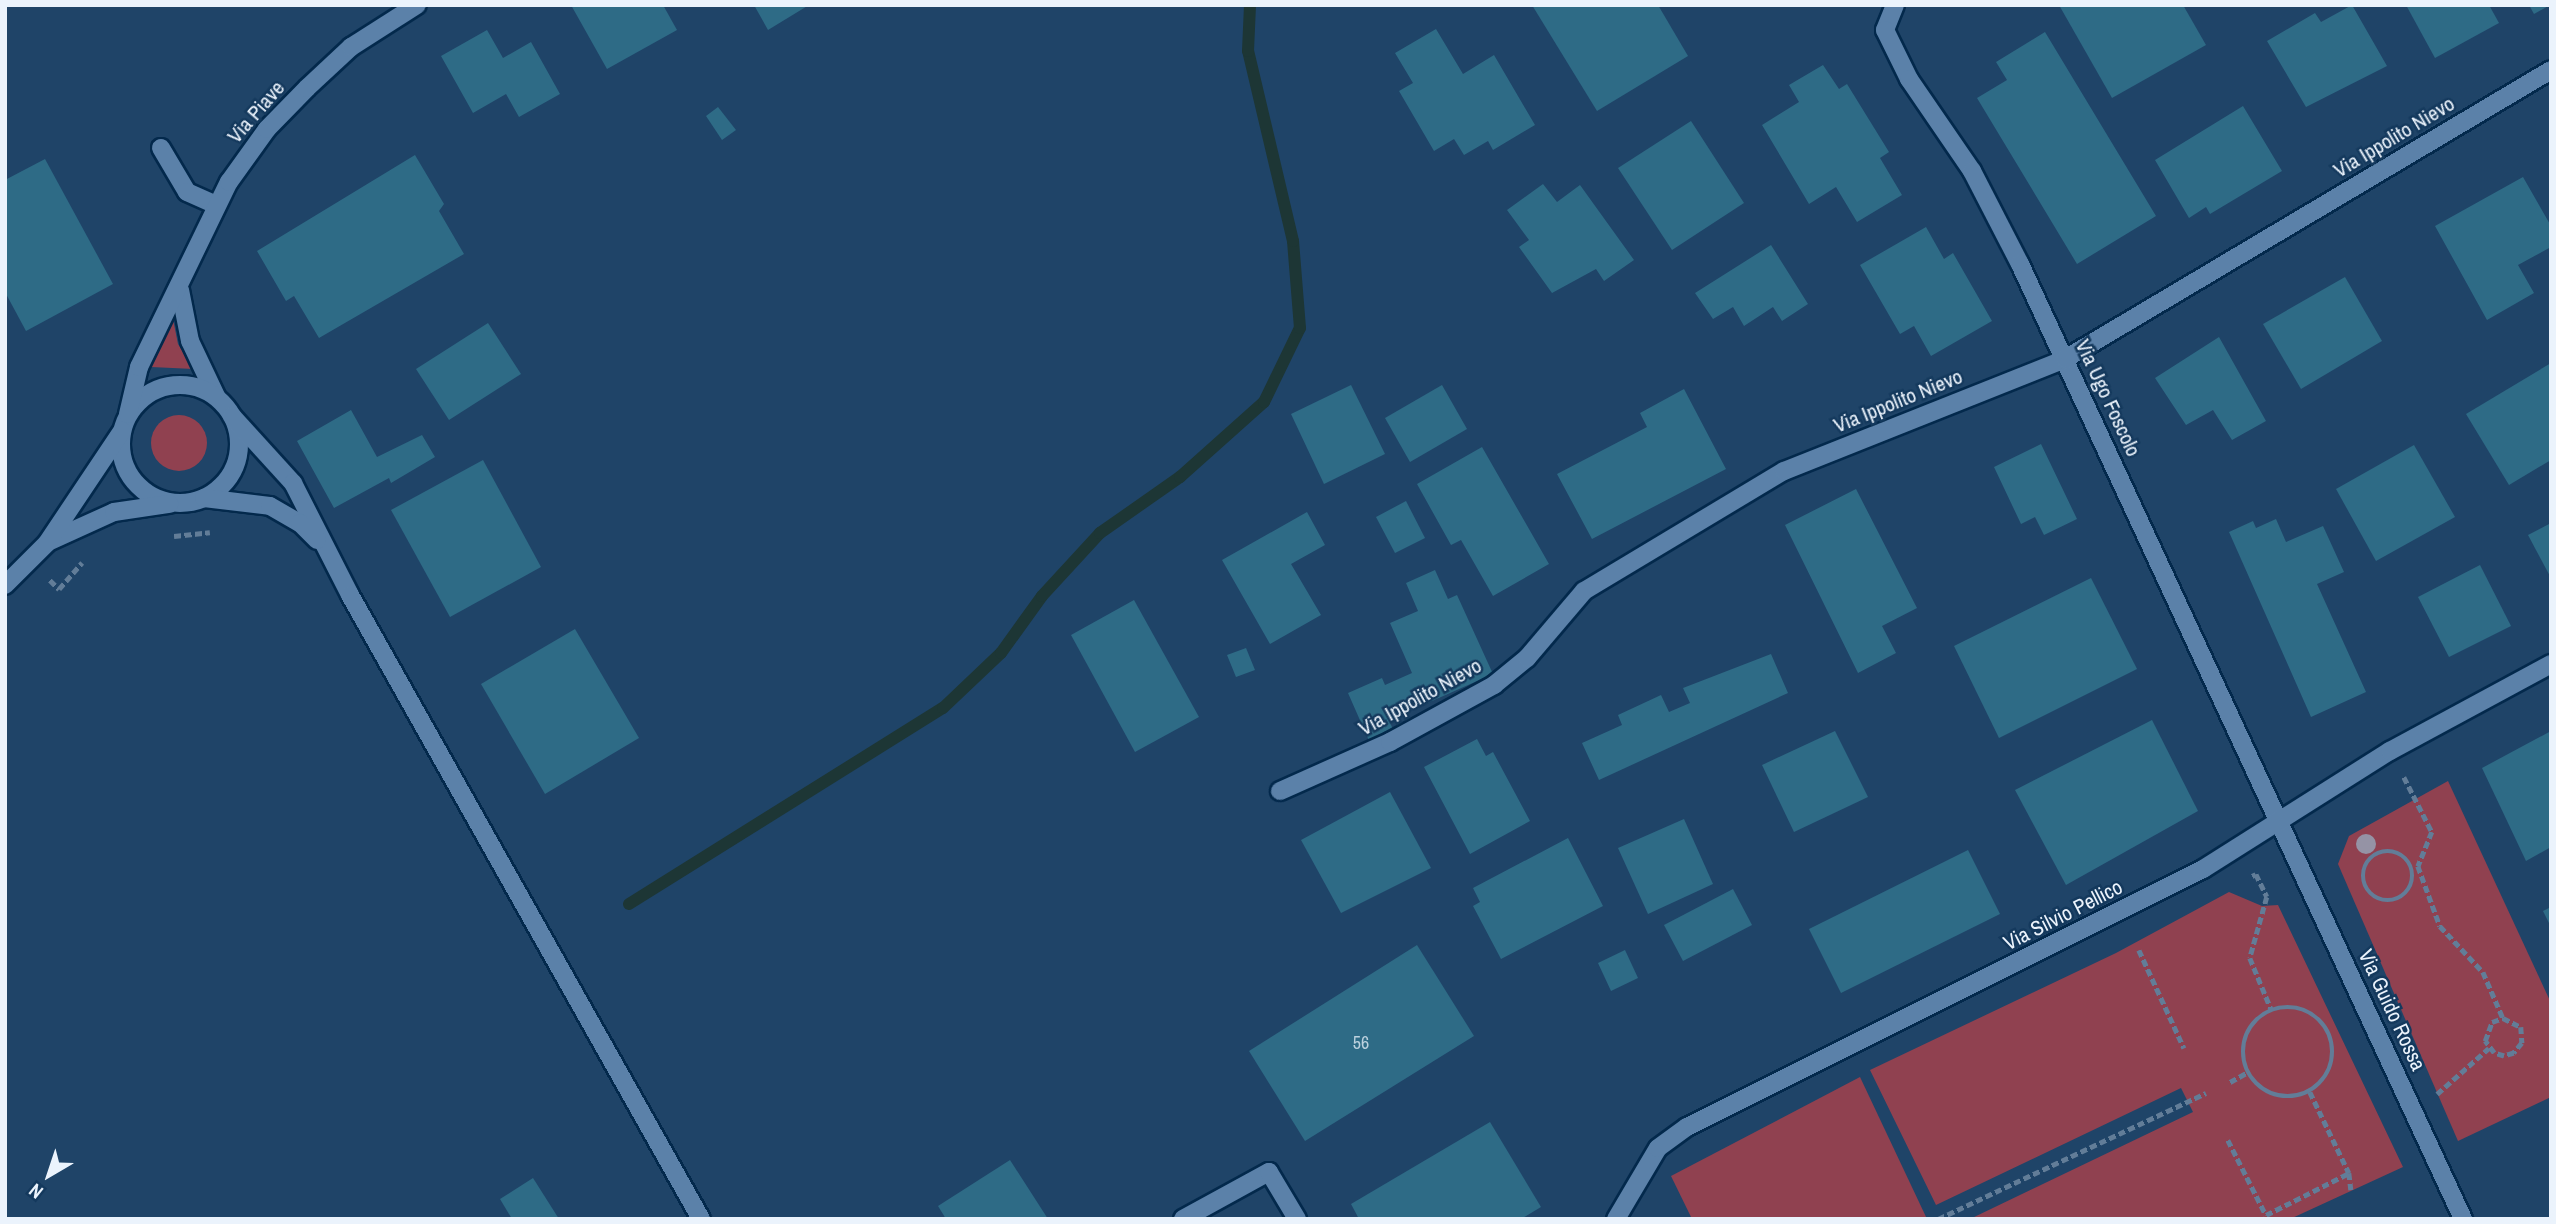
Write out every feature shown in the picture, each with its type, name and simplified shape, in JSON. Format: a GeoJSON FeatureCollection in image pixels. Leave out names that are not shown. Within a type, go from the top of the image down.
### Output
{"type":"FeatureCollection","features":[{"type":"Feature","properties":{"kind":"street","name":"Via Piave"},"geometry":{"type":"LineString","coordinates":[[5,585],[32,563],[47,543],[125,423],[139,367],[166,308],[180,290],[216,205],[267,129],[351,47],[417,5]]}},
{"type":"Feature","properties":{"kind":"street","name":"Via Ugo Foscolo"},"geometry":{"type":"LineString","coordinates":[[1895,5],[1885,30],[1909,79],[1972,171],[2065,359],[2279,821]]}},
{"type":"Feature","properties":{"kind":"street","name":"Via Ippolito Nievo"},"geometry":{"type":"LineString","coordinates":[[1280,791],[1391,742],[1494,684],[1527,658],[1584,591],[1784,471],[2065,359],[2551,70]]}},
{"type":"Feature","properties":{"kind":"street"},"geometry":{"type":"LineString","coordinates":[[161,148],[187,192],[216,205]]}},
{"type":"Feature","properties":{"kind":"street"},"geometry":{"type":"LineString","coordinates":[[180,290],[190,341],[216,396],[293,483],[701,1219]]}},
{"type":"Feature","properties":{"kind":"street"},"geometry":{"type":"LineString","coordinates":[[216,396],[201,388],[167,386],[138,401],[125,423],[120,448],[132,480],[159,500],[176,503],[205,498],[270,506],[300,523],[329,552]]}},
{"type":"Feature","properties":{"kind":"street"},"geometry":{"type":"LineString","coordinates":[[205,498],[219,490],[236,463],[239,447],[232,416]]}},
{"type":"Feature","properties":{"kind":"street","name":"Via Piave"},"geometry":{"type":"LineString","coordinates":[[47,543],[114,512],[176,503]]}},
{"type":"Feature","properties":{"kind":"street","name":"Via Silvio Pellico"},"geometry":{"type":"LineString","coordinates":[[1616,1219],[1658,1148],[1688,1127],[2104,921],[2203,869],[2390,751],[2551,664]]}},
{"type":"Feature","properties":{"kind":"street","name":"Via Guido Rossa"},"geometry":{"type":"LineString","coordinates":[[2279,821],[2463,1219]]}},
{"type":"Feature","properties":{"kind":"street"},"geometry":{"type":"LineString","coordinates":[[1184,1219],[1269,1172],[1297,1219]]}},
{"type":"Feature","properties":{"kind":"path"},"geometry":{"type":"LineString","coordinates":[[163,536],[189,537],[215,530]]}},
{"type":"Feature","properties":{"kind":"path"},"geometry":{"type":"LineString","coordinates":[[32,563],[59,589],[87,558]]}},
{"type":"Feature","properties":{"kind":"path"},"geometry":{"type":"LineString","coordinates":[[2390,751],[2432,832],[2418,866],[2440,926],[2483,972],[2503,1018],[2521,1027],[2522,1044],[2514,1053],[2504,1056],[2488,1048]]}},
{"type":"Feature","properties":{"kind":"path"},"geometry":{"type":"LineString","coordinates":[[2392,851],[2410,864],[2413,875],[2405,895],[2395,901],[2373,897],[2363,877],[2371,857],[2392,851]]}},
{"type":"Feature","properties":{"kind":"path"},"geometry":{"type":"LineString","coordinates":[[2246,879],[2256,874],[2267,897],[2250,958],[2272,1010]]}},
{"type":"Feature","properties":{"kind":"path"},"geometry":{"type":"LineString","coordinates":[[2413,875],[2420,876]]}},
{"type":"Feature","properties":{"kind":"path"},"geometry":{"type":"LineString","coordinates":[[2139,950],[2184,1048]]}},
{"type":"Feature","properties":{"kind":"path"},"geometry":{"type":"LineString","coordinates":[[2299,1009],[2312,1014],[2329,1034],[2333,1047],[2328,1073],[2309,1092],[2282,1097],[2262,1088],[2248,1072],[2244,1058],[2247,1037],[2259,1018],[2272,1010],[2299,1009]]}},
{"type":"Feature","properties":{"kind":"path"},"geometry":{"type":"LineString","coordinates":[[2488,1048],[2486,1031],[2492,1022],[2503,1018]]}},
{"type":"Feature","properties":{"kind":"path"},"geometry":{"type":"LineString","coordinates":[[2411,1106],[2438,1093],[2488,1048]]}},
{"type":"Feature","properties":{"kind":"path"},"geometry":{"type":"LineString","coordinates":[[2230,1082],[2248,1072]]}},
{"type":"Feature","properties":{"kind":"path"},"geometry":{"type":"LineString","coordinates":[[2309,1092],[2349,1173],[2351,1191]]}},
{"type":"Feature","properties":{"kind":"path"},"geometry":{"type":"LineString","coordinates":[[1938,1219],[2206,1093]]}},
{"type":"Feature","properties":{"kind":"path"},"geometry":{"type":"LineString","coordinates":[[2228,1140],[2266,1215],[2349,1173]]}},
{"type":"Feature","properties":{"kind":"shaded area"},"geometry":{"type":"Polygon","coordinates":[[[172,314],[178,344],[194,369],[151,367],[172,314]]]}},
{"type":"Feature","properties":{"kind":"shaded area"},"geometry":{"type":"Polygon","coordinates":[[[179,415],[190,417],[199,423],[205,432],[205,454],[199,463],[190,469],[179,471],[168,469],[159,463],[153,454],[151,443],[153,432],[159,423],[168,417],[179,415]]]}},
{"type":"Feature","properties":{"kind":"shaded area"},"geometry":{"type":"Polygon","coordinates":[[[2448,781],[2551,1003],[2551,1097],[2458,1141],[2338,864],[2349,836],[2448,781]]]}},
{"type":"Feature","properties":{"kind":"shaded area"},"geometry":{"type":"Polygon","coordinates":[[[2229,892],[2262,906],[2278,905],[2403,1167],[2290,1219],[1970,1219],[2193,1112],[2181,1088],[1936,1205],[1870,1070],[2116,953],[2229,892]]]}},
{"type":"Feature","properties":{"kind":"shaded area"},"geometry":{"type":"Polygon","coordinates":[[[1860,1077],[1927,1219],[1692,1219],[1671,1176],[1860,1077]]]}},
{"type":"Feature","properties":{"kind":"building"},"geometry":{"type":"Polygon","coordinates":[[[571,5],[663,5],[677,30],[607,69],[571,5]]]}},
{"type":"Feature","properties":{"kind":"building"},"geometry":{"type":"Polygon","coordinates":[[[754,5],[809,5],[768,30],[754,5]]]}},
{"type":"Feature","properties":{"kind":"building"},"geometry":{"type":"Polygon","coordinates":[[[1532,5],[1658,5],[1688,56],[1597,111],[1532,5]]]}},
{"type":"Feature","properties":{"kind":"building"},"geometry":{"type":"Polygon","coordinates":[[[2059,5],[2183,5],[2206,45],[2112,98],[2059,5]]]}},
{"type":"Feature","properties":{"kind":"building"},"geometry":{"type":"Polygon","coordinates":[[[2352,5],[2387,66],[2306,107],[2267,41],[2315,13],[2321,22],[2352,5]]]}},
{"type":"Feature","properties":{"kind":"building"},"geometry":{"type":"Polygon","coordinates":[[[2406,5],[2489,5],[2499,23],[2435,58],[2406,5]]]}},
{"type":"Feature","properties":{"kind":"building"},"geometry":{"type":"Polygon","coordinates":[[[2529,5],[2550,5],[2534,14],[2529,5]]]}},
{"type":"Feature","properties":{"kind":"building"},"geometry":{"type":"Polygon","coordinates":[[[1436,29],[1463,74],[1494,55],[1535,125],[1493,150],[1488,141],[1464,155],[1454,139],[1434,151],[1399,91],[1413,83],[1395,53],[1436,29]]]}},
{"type":"Feature","properties":{"kind":"building"},"geometry":{"type":"Polygon","coordinates":[[[487,30],[503,58],[531,42],[560,94],[519,117],[506,94],[473,113],[441,56],[487,30]]]}},
{"type":"Feature","properties":{"kind":"building"},"geometry":{"type":"Polygon","coordinates":[[[2045,32],[2156,216],[2077,264],[1977,98],[2007,80],[1996,62],[2045,32]]]}},
{"type":"Feature","properties":{"kind":"building"},"geometry":{"type":"Polygon","coordinates":[[[1823,65],[1839,89],[1847,84],[1889,152],[1880,158],[1902,195],[1857,222],[1836,187],[1809,204],[1762,125],[1799,102],[1789,85],[1823,65]]]}},
{"type":"Feature","properties":{"kind":"building"},"geometry":{"type":"Polygon","coordinates":[[[2243,106],[2282,171],[2210,214],[2206,207],[2189,218],[2155,160],[2243,106]]]}},
{"type":"Feature","properties":{"kind":"building"},"geometry":{"type":"Polygon","coordinates":[[[718,107],[736,130],[722,140],[706,116],[718,107]]]}},
{"type":"Feature","properties":{"kind":"building"},"geometry":{"type":"Polygon","coordinates":[[[1691,121],[1744,203],[1672,250],[1618,168],[1691,121]]]}},
{"type":"Feature","properties":{"kind":"building"},"geometry":{"type":"Polygon","coordinates":[[[415,155],[444,204],[439,211],[464,254],[319,338],[294,296],[286,301],[257,251],[415,155]]]}},
{"type":"Feature","properties":{"kind":"building"},"geometry":{"type":"Polygon","coordinates":[[[45,159],[113,284],[26,331],[5,292],[5,180],[45,159]]]}},
{"type":"Feature","properties":{"kind":"building"},"geometry":{"type":"Polygon","coordinates":[[[2523,177],[2551,226],[2551,247],[2518,265],[2534,293],[2487,320],[2435,226],[2523,177]]]}},
{"type":"Feature","properties":{"kind":"building"},"geometry":{"type":"Polygon","coordinates":[[[1543,184],[1557,202],[1580,185],[1634,260],[1604,281],[1596,269],[1552,293],[1519,247],[1529,240],[1507,210],[1543,184]]]}},
{"type":"Feature","properties":{"kind":"building"},"geometry":{"type":"Polygon","coordinates":[[[1926,227],[1944,259],[1953,253],[1992,321],[1931,356],[1914,326],[1900,334],[1860,265],[1926,227]]]}},
{"type":"Feature","properties":{"kind":"building"},"geometry":{"type":"Polygon","coordinates":[[[1771,245],[1808,304],[1782,321],[1773,307],[1744,326],[1733,307],[1713,319],[1695,293],[1771,245]]]}},
{"type":"Feature","properties":{"kind":"building"},"geometry":{"type":"Polygon","coordinates":[[[2345,277],[2382,341],[2301,389],[2263,324],[2345,277]]]}},
{"type":"Feature","properties":{"kind":"building"},"geometry":{"type":"Polygon","coordinates":[[[488,323],[521,374],[449,420],[416,369],[488,323]]]}},
{"type":"Feature","properties":{"kind":"building"},"geometry":{"type":"Polygon","coordinates":[[[2219,337],[2266,421],[2232,440],[2213,410],[2186,425],[2155,378],[2219,337]]]}},
{"type":"Feature","properties":{"kind":"building"},"geometry":{"type":"Polygon","coordinates":[[[2551,363],[2551,460],[2509,485],[2466,414],[2551,363]]]}},
{"type":"Feature","properties":{"kind":"building"},"geometry":{"type":"Polygon","coordinates":[[[1351,385],[1385,454],[1324,484],[1291,414],[1351,385]]]}},
{"type":"Feature","properties":{"kind":"building"},"geometry":{"type":"Polygon","coordinates":[[[1442,385],[1467,429],[1410,462],[1385,418],[1442,385]]]}},
{"type":"Feature","properties":{"kind":"building"},"geometry":{"type":"Polygon","coordinates":[[[1684,389],[1726,469],[1592,539],[1557,474],[1647,427],[1640,413],[1684,389]]]}},
{"type":"Feature","properties":{"kind":"building"},"geometry":{"type":"Polygon","coordinates":[[[351,410],[377,457],[422,435],[435,457],[391,483],[389,478],[334,508],[297,441],[351,410]]]}},
{"type":"Feature","properties":{"kind":"building"},"geometry":{"type":"Polygon","coordinates":[[[2041,444],[2077,519],[2044,535],[2035,517],[2021,524],[1994,467],[2041,444]]]}},
{"type":"Feature","properties":{"kind":"building"},"geometry":{"type":"Polygon","coordinates":[[[2414,445],[2455,517],[2376,561],[2336,489],[2414,445]]]}},
{"type":"Feature","properties":{"kind":"building"},"geometry":{"type":"Polygon","coordinates":[[[1482,447],[1549,564],[1493,596],[1461,540],[1451,545],[1417,484],[1482,447]]]}},
{"type":"Feature","properties":{"kind":"building"},"geometry":{"type":"Polygon","coordinates":[[[483,460],[541,567],[450,617],[391,510],[483,460]]]}},
{"type":"Feature","properties":{"kind":"building"},"geometry":{"type":"Polygon","coordinates":[[[1856,489],[1917,608],[1882,626],[1896,653],[1858,673],[1785,525],[1856,489]]]}},
{"type":"Feature","properties":{"kind":"building"},"geometry":{"type":"Polygon","coordinates":[[[1406,501],[1425,538],[1395,553],[1376,517],[1406,501]]]}},
{"type":"Feature","properties":{"kind":"building"},"geometry":{"type":"Polygon","coordinates":[[[1307,512],[1325,545],[1291,564],[1321,615],[1270,644],[1222,560],[1307,512]]]}},
{"type":"Feature","properties":{"kind":"building"},"geometry":{"type":"Polygon","coordinates":[[[2276,519],[2286,542],[2323,526],[2344,572],[2317,584],[2366,692],[2311,717],[2229,532],[2253,521],[2256,528],[2276,519]]]}},
{"type":"Feature","properties":{"kind":"building"},"geometry":{"type":"Polygon","coordinates":[[[2551,523],[2551,578],[2528,535],[2551,523]]]}},
{"type":"Feature","properties":{"kind":"building"},"geometry":{"type":"Polygon","coordinates":[[[2480,565],[2511,626],[2449,657],[2418,597],[2480,565]]]}},
{"type":"Feature","properties":{"kind":"building"},"geometry":{"type":"Polygon","coordinates":[[[1435,570],[1448,599],[1457,595],[1493,674],[1389,720],[1394,732],[1370,743],[1348,693],[1382,678],[1385,685],[1412,673],[1390,623],[1418,611],[1406,583],[1435,570]]]}},
{"type":"Feature","properties":{"kind":"building"},"geometry":{"type":"Polygon","coordinates":[[[2091,578],[2137,669],[1999,738],[1954,646],[2091,578]]]}},
{"type":"Feature","properties":{"kind":"building"},"geometry":{"type":"Polygon","coordinates":[[[1134,600],[1199,717],[1135,752],[1071,635],[1134,600]]]}},
{"type":"Feature","properties":{"kind":"building"},"geometry":{"type":"Polygon","coordinates":[[[575,629],[639,738],[545,794],[481,684],[575,629]]]}},
{"type":"Feature","properties":{"kind":"building"},"geometry":{"type":"Polygon","coordinates":[[[1246,648],[1255,670],[1236,677],[1227,655],[1246,648]]]}},
{"type":"Feature","properties":{"kind":"building"},"geometry":{"type":"Polygon","coordinates":[[[1771,654],[1788,693],[1599,780],[1582,743],[1622,725],[1618,715],[1661,695],[1669,712],[1690,703],[1683,688],[1771,654]]]}},
{"type":"Feature","properties":{"kind":"building"},"geometry":{"type":"Polygon","coordinates":[[[2152,720],[2198,811],[2066,885],[2015,790],[2152,720]]]}},
{"type":"Feature","properties":{"kind":"building"},"geometry":{"type":"Polygon","coordinates":[[[1835,731],[1868,797],[1794,832],[1762,765],[1835,731]]]}},
{"type":"Feature","properties":{"kind":"building"},"geometry":{"type":"Polygon","coordinates":[[[2551,731],[2551,847],[2526,861],[2482,768],[2551,731]]]}},
{"type":"Feature","properties":{"kind":"building"},"geometry":{"type":"Polygon","coordinates":[[[1477,739],[1486,756],[1493,752],[1530,821],[1470,854],[1424,767],[1477,739]]]}},
{"type":"Feature","properties":{"kind":"building"},"geometry":{"type":"Polygon","coordinates":[[[1390,792],[1431,868],[1341,913],[1301,840],[1390,792]]]}},
{"type":"Feature","properties":{"kind":"building"},"geometry":{"type":"Polygon","coordinates":[[[1684,819],[1713,884],[1648,914],[1618,848],[1684,819]]]}},
{"type":"Feature","properties":{"kind":"building"},"geometry":{"type":"Polygon","coordinates":[[[1568,838],[1603,906],[1501,959],[1473,906],[1480,902],[1473,888],[1568,838]]]}},
{"type":"Feature","properties":{"kind":"building"},"geometry":{"type":"Polygon","coordinates":[[[1968,850],[2000,914],[1841,993],[1809,929],[1968,850]]]}},
{"type":"Feature","properties":{"kind":"building"},"geometry":{"type":"Polygon","coordinates":[[[1733,889],[1752,925],[1683,961],[1664,925],[1733,889]]]}},
{"type":"Feature","properties":{"kind":"building"},"geometry":{"type":"Polygon","coordinates":[[[2551,907],[2551,927],[2543,911],[2551,907]]]}},
{"type":"Feature","properties":{"kind":"building"},"geometry":{"type":"Polygon","coordinates":[[[1417,945],[1474,1036],[1305,1141],[1249,1051],[1417,945]]]}},
{"type":"Feature","properties":{"kind":"building"},"geometry":{"type":"Polygon","coordinates":[[[1625,950],[1638,978],[1611,991],[1598,963],[1625,950]]]}},
{"type":"Feature","properties":{"kind":"building"},"geometry":{"type":"Polygon","coordinates":[[[1490,1122],[1541,1207],[1521,1219],[1359,1219],[1351,1204],[1490,1122]]]}},
{"type":"Feature","properties":{"kind":"building"},"geometry":{"type":"Polygon","coordinates":[[[1010,1160],[1048,1219],[946,1219],[938,1206],[1010,1160]]]}},
{"type":"Feature","properties":{"kind":"building"},"geometry":{"type":"Polygon","coordinates":[[[533,1178],[559,1219],[512,1219],[500,1199],[533,1178]]]}},
{"type":"Feature","properties":{"kind":"waterway"},"geometry":{"type":"LineString","coordinates":[[629,904],[943,708],[1001,653],[1042,596],[1100,533],[1180,477],[1264,402],[1300,328],[1293,241],[1248,51],[1250,5]]}}]}
